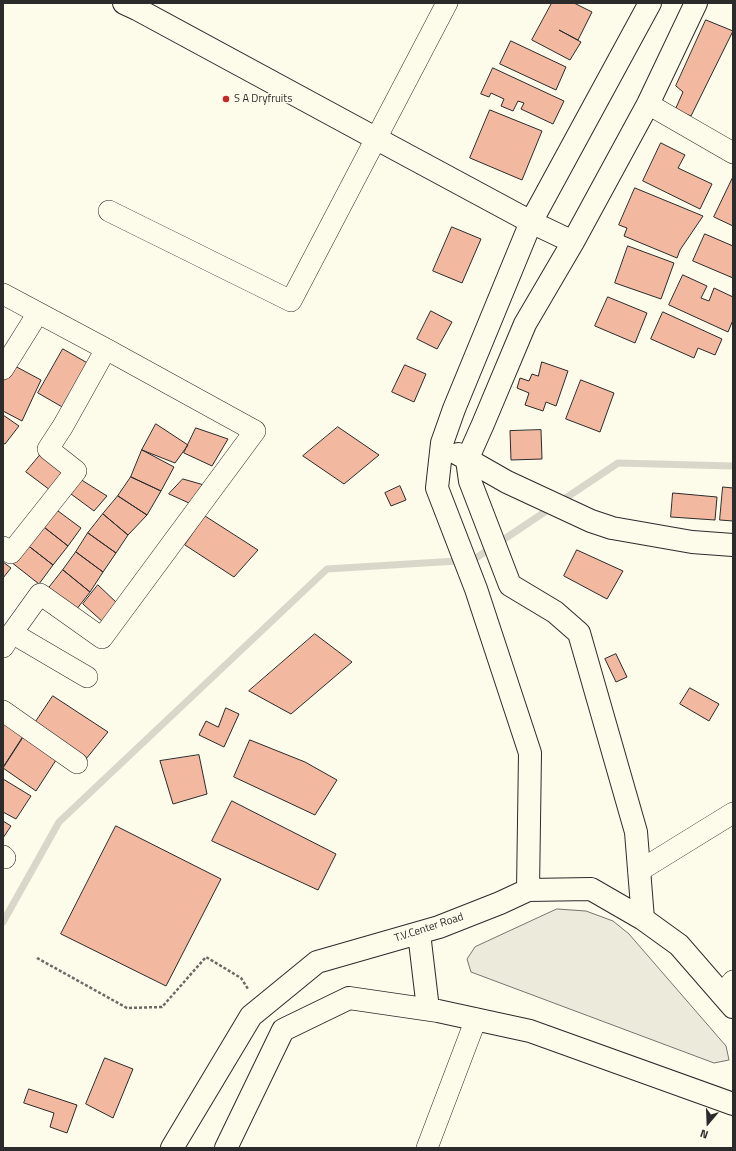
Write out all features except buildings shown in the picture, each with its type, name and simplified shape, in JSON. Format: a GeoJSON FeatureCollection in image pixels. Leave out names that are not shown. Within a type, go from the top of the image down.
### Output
{"type":"FeatureCollection","features":[{"type":"Feature","properties":{"kind":"street"},"geometry":{"type":"LineString","coordinates":[[124,3],[531,222],[573,242]]}},
{"type":"Feature","properties":{"kind":"street"},"geometry":{"type":"LineString","coordinates":[[109,211],[291,301],[447,3]]}},
{"type":"Feature","properties":{"kind":"street"},"geometry":{"type":"LineString","coordinates":[[528,890],[530,753],[476,589],[437,488],[442,444],[454,409],[531,222],[650,3]]}},
{"type":"Feature","properties":{"kind":"street"},"geometry":{"type":"LineString","coordinates":[[643,919],[636,832],[579,633],[555,612],[510,585],[470,481],[467,460],[484,424],[525,324],[573,242],[648,104],[696,3]]}},
{"type":"Feature","properties":{"kind":"street"},"geometry":{"type":"LineString","coordinates":[[648,104],[733,153]]}},
{"type":"Feature","properties":{"kind":"street"},"geometry":{"type":"LineString","coordinates":[[3,294],[255,431],[102,638],[40,594],[7,640],[87,677]]}},
{"type":"Feature","properties":{"kind":"street"},"geometry":{"type":"LineString","coordinates":[[3,369],[38,313]]}},
{"type":"Feature","properties":{"kind":"street"},"geometry":{"type":"LineString","coordinates":[[3,547],[11,552],[76,471],[48,449],[63,426],[106,349]]}},
{"type":"Feature","properties":{"kind":"street"},"geometry":{"type":"LineString","coordinates":[[442,444],[507,482],[591,521],[612,528],[685,541],[733,545]]}},
{"type":"Feature","properties":{"kind":"street"},"geometry":{"type":"LineString","coordinates":[[3,711],[77,763]]}},
{"type":"Feature","properties":{"kind":"street"},"geometry":{"type":"LineString","coordinates":[[639,871],[733,813]]}},
{"type":"Feature","properties":{"kind":"street","name":"T.V.Center Road"},"geometry":{"type":"LineString","coordinates":[[172,1148],[251,1016],[317,962],[439,927],[500,904],[528,890],[591,889],[643,919],[679,945],[729,995]]}},
{"type":"Feature","properties":{"kind":"street"},"geometry":{"type":"LineString","coordinates":[[419,933],[428,1009]]}},
{"type":"Feature","properties":{"kind":"street"},"geometry":{"type":"LineString","coordinates":[[226,1148],[283,1030],[349,998],[428,1009],[530,1031],[733,1104]]}},
{"type":"Feature","properties":{"kind":"street"},"geometry":{"type":"LineString","coordinates":[[427,1148],[476,1019]]}},
{"type":"Feature","properties":{"kind":"path"},"geometry":{"type":"LineString","coordinates":[[37,958],[126,1008],[162,1007],[206,957],[241,978],[260,1009]]}},
{"type":"Feature","properties":{"kind":"shaded area"},"geometry":{"type":"Polygon","coordinates":[[[557,909],[586,911],[613,921],[629,934],[726,1046],[729,1060],[714,1063],[471,972],[467,959],[475,947],[557,909]]]}},
{"type":"Feature","properties":{"kind":"waterway"},"geometry":{"type":"LineString","coordinates":[[3,922],[59,822],[327,569],[473,560],[618,463],[733,466]]}},
{"type":"Feature","properties":{"kind":"place","name":"S A Dryfruits"},"geometry":{"type":"Point","coordinates":[226,99]}}]}
